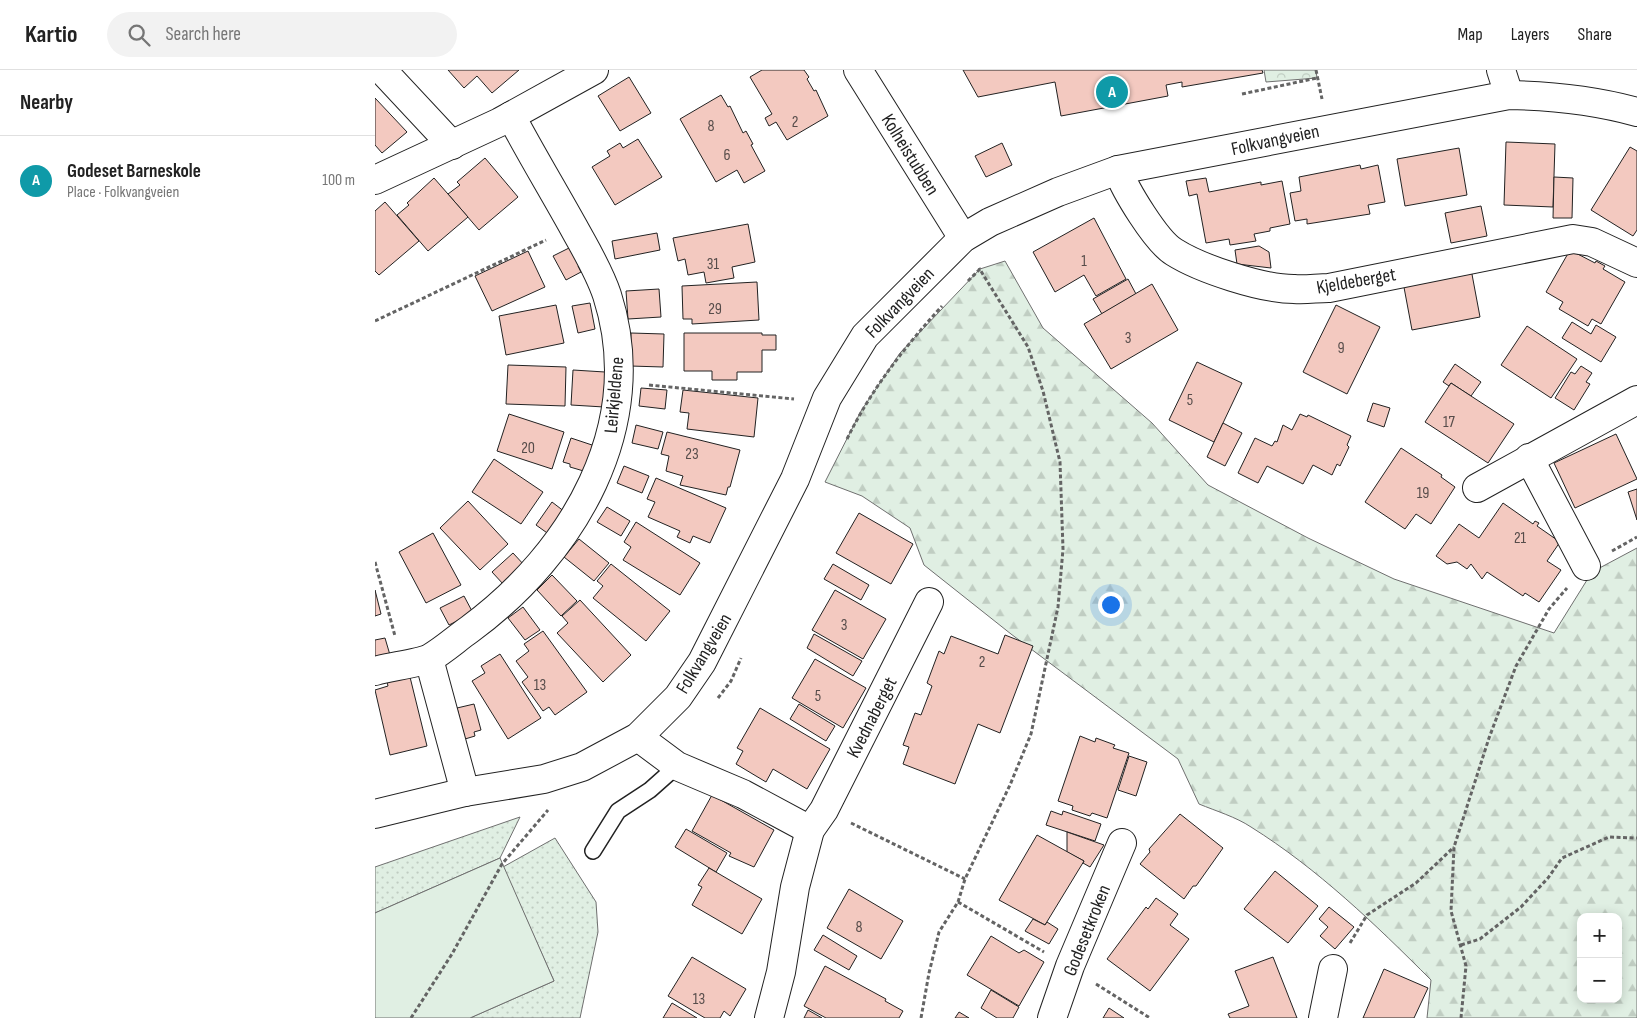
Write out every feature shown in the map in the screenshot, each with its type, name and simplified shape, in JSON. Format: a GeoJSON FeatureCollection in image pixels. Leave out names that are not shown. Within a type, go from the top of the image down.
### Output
{"type":"FeatureCollection","features":[{"type":"Feature","properties":{"kind":"street"},"geometry":{"type":"LineString","coordinates":[[382,70],[452,145]]}},
{"type":"Feature","properties":{"kind":"street","name":"Kolheistubben"},"geometry":{"type":"LineString","coordinates":[[859,70],[963,238]]}},
{"type":"Feature","properties":{"kind":"street"},"geometry":{"type":"LineString","coordinates":[[375,180],[511,116],[577,74]]}},
{"type":"Feature","properties":{"kind":"street","name":"Folkvangveien"},"geometry":{"type":"LineString","coordinates":[[375,814],[465,792],[544,779],[582,767],[638,737],[678,697],[702,662],[795,479],[825,402],[865,336],[963,238],[990,222],[1050,195],[1119,170],[1505,82],[1557,96],[1598,101],[1637,112]]}},
{"type":"Feature","properties":{"kind":"street","name":"Leirkjeldene"},"geometry":{"type":"LineString","coordinates":[[375,671],[429,658],[498,608],[536,571],[567,530],[595,479],[611,437],[618,382],[617,340],[608,296],[597,269],[511,116]]}},
{"type":"Feature","properties":{"kind":"street","name":"Kjeldeberget"},"geometry":{"type":"LineString","coordinates":[[1119,170],[1124,186],[1147,221],[1172,251],[1230,277],[1293,289],[1329,288],[1573,239],[1592,242],[1637,263]]}},
{"type":"Feature","properties":{"kind":"street"},"geometry":{"type":"LineString","coordinates":[[1477,488],[1637,400]]}},
{"type":"Feature","properties":{"kind":"street"},"geometry":{"type":"LineString","coordinates":[[1529,458],[1586,566]]}},
{"type":"Feature","properties":{"kind":"street","name":"Kvednaberget"},"geometry":{"type":"LineString","coordinates":[[769,1018],[781,972],[795,887],[817,820],[929,602]]}},
{"type":"Feature","properties":{"kind":"street"},"geometry":{"type":"LineString","coordinates":[[429,658],[465,792]]}},
{"type":"Feature","properties":{"kind":"street"},"geometry":{"type":"LineString","coordinates":[[638,737],[677,766],[743,794],[817,820]]}},
{"type":"Feature","properties":{"kind":"street","name":"Godesetkroken"},"geometry":{"type":"LineString","coordinates":[[1052,1018],[1070,966],[1122,843]]}},
{"type":"Feature","properties":{"kind":"street"},"geometry":{"type":"LineString","coordinates":[[1323,1018],[1333,969]]}},
{"type":"Feature","properties":{"kind":"lane"},"geometry":{"type":"LineString","coordinates":[[593,851],[618,811],[650,790],[677,766]]}},
{"type":"Feature","properties":{"kind":"path"},"geometry":{"type":"LineString","coordinates":[[1242,94],[1317,78]]}},
{"type":"Feature","properties":{"kind":"path"},"geometry":{"type":"LineString","coordinates":[[375,321],[574,227]]}},
{"type":"Feature","properties":{"kind":"path"},"geometry":{"type":"LineString","coordinates":[[921,1018],[929,972],[939,932],[958,902],[965,879],[1010,785],[1031,734],[1058,607],[1063,549],[1061,462],[1040,382],[1028,347],[963,238]]}},
{"type":"Feature","properties":{"kind":"path"},"geometry":{"type":"LineString","coordinates":[[618,382],[825,402]]}},
{"type":"Feature","properties":{"kind":"path"},"geometry":{"type":"LineString","coordinates":[[1461,1018],[1466,966],[1451,911],[1454,847],[1489,738],[1516,666],[1549,609],[1586,566],[1637,537]]}},
{"type":"Feature","properties":{"kind":"path"},"geometry":{"type":"LineString","coordinates":[[375,562],[402,664]]}},
{"type":"Feature","properties":{"kind":"path"},"geometry":{"type":"LineString","coordinates":[[411,1018],[452,954],[502,864],[554,803]]}},
{"type":"Feature","properties":{"kind":"path"},"geometry":{"type":"LineString","coordinates":[[817,820],[965,879]]}},
{"type":"Feature","properties":{"kind":"path"},"geometry":{"type":"LineString","coordinates":[[1461,945],[1480,939],[1521,907],[1548,878],[1562,858],[1609,837],[1637,838]]}},
{"type":"Feature","properties":{"kind":"path"},"geometry":{"type":"LineString","coordinates":[[1333,969],[1367,915],[1416,883],[1454,847]]}},
{"type":"Feature","properties":{"kind":"green space"},"geometry":{"type":"Polygon","coordinates":[[[1264,70],[1316,70],[1317,78],[1266,82],[1264,70]]]}},
{"type":"Feature","properties":{"kind":"green space"},"geometry":{"type":"Polygon","coordinates":[[[1005,261],[1043,328],[1152,423],[1208,485],[1308,538],[1394,579],[1554,633],[1592,572],[1637,548],[1637,1018],[1427,1018],[1431,980],[1345,898],[1276,843],[1245,823],[1199,804],[1178,759],[1011,634],[924,565],[910,528],[862,496],[825,482],[861,411],[900,353],[980,269],[1005,261]]]}},
{"type":"Feature","properties":{"kind":"green space"},"geometry":{"type":"Polygon","coordinates":[[[520,817],[500,858],[375,913],[375,867],[520,817]]]}},
{"type":"Feature","properties":{"kind":"green space"},"geometry":{"type":"Polygon","coordinates":[[[555,838],[596,902],[598,932],[580,1018],[470,1018],[554,981],[503,867],[555,838]]]}},
{"type":"Feature","properties":{"kind":"green space"},"geometry":{"type":"Polygon","coordinates":[[[500,858],[554,981],[470,1018],[375,1018],[375,913],[500,858]]]}},
{"type":"Feature","properties":{"kind":"building"},"geometry":{"type":"Polygon","coordinates":[[[448,70],[519,70],[492,93],[477,76],[464,88],[448,70]]]}},
{"type":"Feature","properties":{"kind":"building"},"geometry":{"type":"Polygon","coordinates":[[[762,70],[804,70],[809,77],[807,79],[814,91],[816,90],[828,116],[787,140],[776,122],[769,126],[765,118],[772,114],[750,77],[762,70]]]}},
{"type":"Feature","properties":{"kind":"building"},"geometry":{"type":"Polygon","coordinates":[[[963,70],[1262,70],[1263,73],[1182,87],[1182,82],[1166,85],[1168,96],[1061,116],[1055,82],[978,97],[963,70]]]}},
{"type":"Feature","properties":{"kind":"building"},"geometry":{"type":"Polygon","coordinates":[[[629,77],[651,113],[620,131],[598,96],[629,77]]]}},
{"type":"Feature","properties":{"kind":"building"},"geometry":{"type":"Polygon","coordinates":[[[721,95],[728,107],[730,106],[743,133],[746,131],[765,171],[744,183],[737,170],[716,182],[680,119],[721,95]]]}},
{"type":"Feature","properties":{"kind":"building"},"geometry":{"type":"Polygon","coordinates":[[[375,98],[407,132],[382,153],[375,145],[375,98]]]}},
{"type":"Feature","properties":{"kind":"building"},"geometry":{"type":"Polygon","coordinates":[[[638,139],[662,177],[615,205],[592,167],[610,156],[607,151],[620,143],[623,148],[638,139]]]}},
{"type":"Feature","properties":{"kind":"building"},"geometry":{"type":"Polygon","coordinates":[[[1506,142],[1555,144],[1553,207],[1504,205],[1506,142]]]}},
{"type":"Feature","properties":{"kind":"building"},"geometry":{"type":"Polygon","coordinates":[[[1002,143],[1012,165],[986,177],[975,156],[1002,143]]]}},
{"type":"Feature","properties":{"kind":"building"},"geometry":{"type":"Polygon","coordinates":[[[1630,147],[1637,151],[1637,230],[1633,236],[1591,210],[1630,147]]]}},
{"type":"Feature","properties":{"kind":"building"},"geometry":{"type":"Polygon","coordinates":[[[1459,148],[1467,195],[1405,206],[1397,159],[1459,148]]]}},
{"type":"Feature","properties":{"kind":"building"},"geometry":{"type":"Polygon","coordinates":[[[485,158],[518,197],[479,230],[448,194],[460,185],[457,182],[485,158]]]}},
{"type":"Feature","properties":{"kind":"building"},"geometry":{"type":"Polygon","coordinates":[[[1360,165],[1361,169],[1378,165],[1385,202],[1368,205],[1370,214],[1307,224],[1307,219],[1295,221],[1290,193],[1301,191],[1299,177],[1360,165]]]}},
{"type":"Feature","properties":{"kind":"building"},"geometry":{"type":"Polygon","coordinates":[[[1554,177],[1573,178],[1572,218],[1553,218],[1554,177]]]}},
{"type":"Feature","properties":{"kind":"building"},"geometry":{"type":"Polygon","coordinates":[[[434,178],[468,217],[428,251],[397,215],[434,178]]]}},
{"type":"Feature","properties":{"kind":"building"},"geometry":{"type":"Polygon","coordinates":[[[1206,178],[1209,192],[1261,182],[1261,185],[1282,181],[1290,224],[1254,234],[1256,241],[1230,245],[1229,239],[1206,243],[1197,194],[1189,196],[1186,181],[1206,178]]]}},
{"type":"Feature","properties":{"kind":"building"},"geometry":{"type":"Polygon","coordinates":[[[385,202],[419,241],[379,275],[375,271],[375,211],[385,202]]]}},
{"type":"Feature","properties":{"kind":"building"},"geometry":{"type":"Polygon","coordinates":[[[1481,206],[1487,236],[1451,243],[1445,213],[1481,206]]]}},
{"type":"Feature","properties":{"kind":"building"},"geometry":{"type":"Polygon","coordinates":[[[1094,218],[1126,279],[1096,296],[1084,275],[1055,292],[1033,252],[1094,218]]]}},
{"type":"Feature","properties":{"kind":"building"},"geometry":{"type":"Polygon","coordinates":[[[748,224],[755,262],[732,267],[734,278],[706,283],[704,272],[688,275],[685,259],[678,261],[673,238],[748,224]]]}},
{"type":"Feature","properties":{"kind":"building"},"geometry":{"type":"Polygon","coordinates":[[[657,233],[660,250],[615,259],[612,241],[657,233]]]}},
{"type":"Feature","properties":{"kind":"building"},"geometry":{"type":"Polygon","coordinates":[[[1259,246],[1269,252],[1271,268],[1237,264],[1235,250],[1259,246]]]}},
{"type":"Feature","properties":{"kind":"building"},"geometry":{"type":"Polygon","coordinates":[[[569,248],[580,265],[578,266],[581,272],[566,280],[553,256],[569,248]]]}},
{"type":"Feature","properties":{"kind":"building"},"geometry":{"type":"Polygon","coordinates":[[[1570,250],[1605,266],[1603,269],[1625,282],[1601,324],[1592,319],[1588,326],[1559,309],[1563,302],[1546,292],[1570,250]]]}},
{"type":"Feature","properties":{"kind":"building"},"geometry":{"type":"Polygon","coordinates":[[[528,251],[545,287],[492,311],[475,276],[528,251]]]}},
{"type":"Feature","properties":{"kind":"building"},"geometry":{"type":"Polygon","coordinates":[[[1471,269],[1480,317],[1412,330],[1403,282],[1471,269]]]}},
{"type":"Feature","properties":{"kind":"building"},"geometry":{"type":"Polygon","coordinates":[[[1128,279],[1136,294],[1102,314],[1093,299],[1128,279]]]}},
{"type":"Feature","properties":{"kind":"building"},"geometry":{"type":"Polygon","coordinates":[[[757,282],[759,320],[692,324],[692,319],[683,319],[682,286],[757,282]]]}},
{"type":"Feature","properties":{"kind":"building"},"geometry":{"type":"Polygon","coordinates":[[[1152,284],[1178,330],[1111,369],[1084,324],[1152,284]]]}},
{"type":"Feature","properties":{"kind":"building"},"geometry":{"type":"Polygon","coordinates":[[[659,289],[661,317],[628,319],[626,291],[659,289]]]}},
{"type":"Feature","properties":{"kind":"building"},"geometry":{"type":"Polygon","coordinates":[[[590,303],[595,329],[578,333],[572,306],[590,303]]]}},
{"type":"Feature","properties":{"kind":"building"},"geometry":{"type":"Polygon","coordinates":[[[556,305],[564,343],[506,355],[499,316],[556,305]]]}},
{"type":"Feature","properties":{"kind":"building"},"geometry":{"type":"Polygon","coordinates":[[[1336,305],[1380,327],[1347,394],[1303,372],[1336,305]]]}},
{"type":"Feature","properties":{"kind":"building"},"geometry":{"type":"Polygon","coordinates":[[[1572,322],[1591,334],[1596,325],[1616,337],[1601,362],[1562,338],[1572,322]]]}},
{"type":"Feature","properties":{"kind":"building"},"geometry":{"type":"Polygon","coordinates":[[[1527,326],[1577,359],[1551,398],[1501,365],[1527,326]]]}},
{"type":"Feature","properties":{"kind":"building"},"geometry":{"type":"Polygon","coordinates":[[[631,333],[664,334],[663,367],[630,366],[631,333]]]}},
{"type":"Feature","properties":{"kind":"building"},"geometry":{"type":"Polygon","coordinates":[[[684,333],[762,333],[762,335],[776,335],[776,350],[762,350],[762,372],[737,372],[737,380],[712,380],[712,371],[684,371],[684,333]]]}},
{"type":"Feature","properties":{"kind":"building"},"geometry":{"type":"Polygon","coordinates":[[[1197,362],[1242,383],[1214,442],[1169,420],[1197,362]]]}},
{"type":"Feature","properties":{"kind":"building"},"geometry":{"type":"Polygon","coordinates":[[[1455,364],[1481,382],[1471,396],[1451,383],[1449,386],[1443,382],[1455,364]]]}},
{"type":"Feature","properties":{"kind":"building"},"geometry":{"type":"Polygon","coordinates":[[[508,365],[566,367],[565,406],[506,404],[508,365]]]}},
{"type":"Feature","properties":{"kind":"building"},"geometry":{"type":"Polygon","coordinates":[[[1581,366],[1592,373],[1586,382],[1590,384],[1574,410],[1555,398],[1571,372],[1575,374],[1581,366]]]}},
{"type":"Feature","properties":{"kind":"building"},"geometry":{"type":"Polygon","coordinates":[[[573,370],[605,372],[604,407],[571,405],[573,370]]]}},
{"type":"Feature","properties":{"kind":"building"},"geometry":{"type":"Polygon","coordinates":[[[1451,383],[1514,424],[1488,463],[1425,422],[1451,383]]]}},
{"type":"Feature","properties":{"kind":"building"},"geometry":{"type":"Polygon","coordinates":[[[641,388],[667,390],[665,409],[639,406],[641,388]]]}},
{"type":"Feature","properties":{"kind":"building"},"geometry":{"type":"Polygon","coordinates":[[[683,390],[758,398],[754,437],[687,429],[689,413],[680,412],[683,390]]]}},
{"type":"Feature","properties":{"kind":"building"},"geometry":{"type":"Polygon","coordinates":[[[1373,403],[1390,408],[1384,427],[1367,421],[1373,403]]]}},
{"type":"Feature","properties":{"kind":"building"},"geometry":{"type":"Polygon","coordinates":[[[509,414],[564,432],[552,469],[497,451],[509,414]]]}},
{"type":"Feature","properties":{"kind":"building"},"geometry":{"type":"Polygon","coordinates":[[[1300,414],[1307,417],[1308,415],[1351,436],[1347,445],[1349,447],[1340,466],[1337,464],[1332,475],[1313,465],[1303,484],[1267,466],[1258,483],[1238,473],[1255,438],[1272,446],[1275,441],[1277,442],[1283,425],[1292,430],[1300,414]]]}},
{"type":"Feature","properties":{"kind":"building"},"geometry":{"type":"Polygon","coordinates":[[[1223,423],[1242,433],[1225,466],[1207,457],[1223,423]]]}},
{"type":"Feature","properties":{"kind":"building"},"geometry":{"type":"Polygon","coordinates":[[[636,425],[663,432],[658,449],[632,443],[636,425]]]}},
{"type":"Feature","properties":{"kind":"building"},"geometry":{"type":"Polygon","coordinates":[[[667,432],[740,450],[726,495],[680,485],[683,476],[666,471],[669,456],[661,454],[667,432]]]}},
{"type":"Feature","properties":{"kind":"building"},"geometry":{"type":"Polygon","coordinates":[[[1616,434],[1637,479],[1575,508],[1554,463],[1616,434]]]}},
{"type":"Feature","properties":{"kind":"building"},"geometry":{"type":"Polygon","coordinates":[[[571,438],[595,446],[587,472],[570,467],[570,464],[563,462],[571,438]]]}},
{"type":"Feature","properties":{"kind":"building"},"geometry":{"type":"Polygon","coordinates":[[[1401,448],[1442,475],[1441,477],[1455,487],[1431,524],[1416,514],[1405,529],[1365,502],[1401,448]]]}},
{"type":"Feature","properties":{"kind":"building"},"geometry":{"type":"Polygon","coordinates":[[[494,459],[543,492],[521,524],[472,492],[494,459]]]}},
{"type":"Feature","properties":{"kind":"building"},"geometry":{"type":"Polygon","coordinates":[[[624,466],[649,476],[642,493],[617,483],[624,466]]]}},
{"type":"Feature","properties":{"kind":"building"},"geometry":{"type":"Polygon","coordinates":[[[656,478],[726,508],[710,543],[693,536],[690,543],[677,537],[680,531],[648,517],[655,502],[647,499],[656,478]]]}},
{"type":"Feature","properties":{"kind":"building"},"geometry":{"type":"Polygon","coordinates":[[[1637,489],[1637,520],[1628,492],[1637,489]]]}},
{"type":"Feature","properties":{"kind":"building"},"geometry":{"type":"Polygon","coordinates":[[[468,501],[508,544],[480,570],[440,528],[468,501]]]}},
{"type":"Feature","properties":{"kind":"building"},"geometry":{"type":"Polygon","coordinates":[[[552,502],[565,512],[550,535],[536,525],[552,502]]]}},
{"type":"Feature","properties":{"kind":"building"},"geometry":{"type":"Polygon","coordinates":[[[1503,503],[1533,524],[1535,521],[1539,523],[1537,526],[1560,542],[1547,561],[1561,570],[1539,602],[1525,593],[1523,596],[1487,572],[1482,579],[1471,564],[1467,569],[1457,562],[1447,564],[1436,556],[1459,524],[1479,538],[1503,503]]]}},
{"type":"Feature","properties":{"kind":"building"},"geometry":{"type":"Polygon","coordinates":[[[607,507],[630,521],[621,536],[597,522],[607,507]]]}},
{"type":"Feature","properties":{"kind":"building"},"geometry":{"type":"Polygon","coordinates":[[[859,513],[913,544],[891,584],[836,553],[859,513]]]}},
{"type":"Feature","properties":{"kind":"building"},"geometry":{"type":"Polygon","coordinates":[[[636,522],[700,563],[680,595],[623,560],[631,547],[624,542],[636,522]]]}},
{"type":"Feature","properties":{"kind":"building"},"geometry":{"type":"Polygon","coordinates":[[[433,533],[461,585],[426,603],[399,552],[433,533]]]}},
{"type":"Feature","properties":{"kind":"building"},"geometry":{"type":"Polygon","coordinates":[[[579,539],[609,563],[594,581],[564,557],[579,539]]]}},
{"type":"Feature","properties":{"kind":"building"},"geometry":{"type":"Polygon","coordinates":[[[513,553],[525,566],[504,585],[492,572],[513,553]]]}},
{"type":"Feature","properties":{"kind":"building"},"geometry":{"type":"Polygon","coordinates":[[[611,564],[670,611],[646,641],[593,598],[603,586],[597,581],[611,564]]]}},
{"type":"Feature","properties":{"kind":"building"},"geometry":{"type":"Polygon","coordinates":[[[833,564],[869,585],[861,600],[824,579],[833,564]]]}},
{"type":"Feature","properties":{"kind":"building"},"geometry":{"type":"Polygon","coordinates":[[[552,575],[577,601],[561,616],[537,590],[552,575]]]}},
{"type":"Feature","properties":{"kind":"building"},"geometry":{"type":"Polygon","coordinates":[[[375,590],[381,614],[375,616],[375,590]]]}},
{"type":"Feature","properties":{"kind":"building"},"geometry":{"type":"Polygon","coordinates":[[[835,590],[886,619],[863,659],[812,630],[835,590]]]}},
{"type":"Feature","properties":{"kind":"building"},"geometry":{"type":"Polygon","coordinates":[[[464,596],[473,613],[449,625],[440,608],[464,596]]]}},
{"type":"Feature","properties":{"kind":"building"},"geometry":{"type":"Polygon","coordinates":[[[580,600],[631,655],[603,682],[557,633],[568,623],[562,616],[580,600]]]}},
{"type":"Feature","properties":{"kind":"building"},"geometry":{"type":"Polygon","coordinates":[[[523,607],[540,630],[525,640],[508,618],[523,607]]]}},
{"type":"Feature","properties":{"kind":"building"},"geometry":{"type":"Polygon","coordinates":[[[543,631],[587,692],[555,715],[549,707],[543,711],[522,682],[528,677],[516,661],[529,651],[524,644],[543,631]]]}},
{"type":"Feature","properties":{"kind":"building"},"geometry":{"type":"Polygon","coordinates":[[[814,634],[862,661],[853,676],[807,648],[814,634]]]}},
{"type":"Feature","properties":{"kind":"building"},"geometry":{"type":"Polygon","coordinates":[[[1005,635],[1033,646],[1000,733],[978,724],[955,784],[903,764],[909,747],[903,745],[915,713],[921,715],[932,686],[927,683],[939,651],[944,654],[951,636],[998,654],[1005,635]]]}},
{"type":"Feature","properties":{"kind":"building"},"geometry":{"type":"Polygon","coordinates":[[[385,638],[390,655],[375,660],[375,640],[385,638]]]}},
{"type":"Feature","properties":{"kind":"building"},"geometry":{"type":"Polygon","coordinates":[[[500,654],[541,718],[508,739],[472,681],[485,673],[481,666],[500,654]]]}},
{"type":"Feature","properties":{"kind":"building"},"geometry":{"type":"Polygon","coordinates":[[[815,659],[866,688],[843,728],[792,698],[815,659]]]}},
{"type":"Feature","properties":{"kind":"building"},"geometry":{"type":"Polygon","coordinates":[[[409,673],[427,746],[390,755],[375,690],[388,686],[386,678],[409,673]]]}},
{"type":"Feature","properties":{"kind":"building"},"geometry":{"type":"Polygon","coordinates":[[[474,704],[481,730],[474,732],[475,736],[465,739],[457,708],[474,704]]]}},
{"type":"Feature","properties":{"kind":"building"},"geometry":{"type":"Polygon","coordinates":[[[799,704],[835,726],[826,741],[790,719],[799,704]]]}},
{"type":"Feature","properties":{"kind":"building"},"geometry":{"type":"Polygon","coordinates":[[[760,708],[830,749],[807,789],[773,769],[766,782],[736,764],[743,751],[737,748],[760,708]]]}},
{"type":"Feature","properties":{"kind":"building"},"geometry":{"type":"Polygon","coordinates":[[[1080,736],[1095,742],[1096,738],[1115,745],[1113,748],[1129,753],[1107,818],[1092,813],[1090,816],[1072,810],[1073,806],[1058,801],[1080,736]]]}},
{"type":"Feature","properties":{"kind":"building"},"geometry":{"type":"Polygon","coordinates":[[[1129,756],[1147,762],[1136,796],[1118,790],[1129,756]]]}},
{"type":"Feature","properties":{"kind":"building"},"geometry":{"type":"Polygon","coordinates":[[[712,795],[774,830],[754,867],[729,856],[731,853],[692,831],[712,795]]]}},
{"type":"Feature","properties":{"kind":"building"},"geometry":{"type":"Polygon","coordinates":[[[1051,811],[1062,815],[1063,811],[1101,824],[1095,841],[1046,825],[1051,811]]]}},
{"type":"Feature","properties":{"kind":"building"},"geometry":{"type":"Polygon","coordinates":[[[1180,814],[1223,848],[1196,886],[1193,886],[1184,899],[1140,864],[1150,852],[1149,849],[1180,814]]]}},
{"type":"Feature","properties":{"kind":"building"},"geometry":{"type":"Polygon","coordinates":[[[686,829],[727,853],[716,872],[675,847],[686,829]]]}},
{"type":"Feature","properties":{"kind":"building"},"geometry":{"type":"Polygon","coordinates":[[[1067,832],[1104,845],[1090,867],[1083,863],[1084,861],[1067,852],[1067,832]]]}},
{"type":"Feature","properties":{"kind":"building"},"geometry":{"type":"Polygon","coordinates":[[[1037,835],[1084,861],[1045,925],[999,900],[1037,835]]]}},
{"type":"Feature","properties":{"kind":"building"},"geometry":{"type":"Polygon","coordinates":[[[709,868],[762,899],[742,934],[692,905],[702,887],[698,885],[709,868]]]}},
{"type":"Feature","properties":{"kind":"building"},"geometry":{"type":"Polygon","coordinates":[[[1275,871],[1318,906],[1288,943],[1244,909],[1275,871]]]}},
{"type":"Feature","properties":{"kind":"building"},"geometry":{"type":"Polygon","coordinates":[[[849,889],[903,921],[881,959],[827,928],[849,889]]]}},
{"type":"Feature","properties":{"kind":"building"},"geometry":{"type":"Polygon","coordinates":[[[1156,898],[1178,914],[1170,925],[1189,939],[1150,991],[1107,959],[1146,907],[1148,909],[1156,898]]]}},
{"type":"Feature","properties":{"kind":"building"},"geometry":{"type":"Polygon","coordinates":[[[1329,907],[1354,927],[1335,949],[1320,936],[1328,927],[1319,919],[1329,907]]]}},
{"type":"Feature","properties":{"kind":"building"},"geometry":{"type":"Polygon","coordinates":[[[1033,919],[1045,925],[1047,922],[1058,929],[1049,944],[1025,931],[1033,919]]]}},
{"type":"Feature","properties":{"kind":"building"},"geometry":{"type":"Polygon","coordinates":[[[823,935],[857,956],[849,970],[814,950],[823,935]]]}},
{"type":"Feature","properties":{"kind":"building"},"geometry":{"type":"Polygon","coordinates":[[[991,936],[1019,953],[1024,950],[1044,962],[1019,1006],[967,975],[991,936]]]}},
{"type":"Feature","properties":{"kind":"building"},"geometry":{"type":"Polygon","coordinates":[[[692,957],[746,989],[730,1016],[724,1011],[720,1018],[705,1018],[668,996],[692,957]]]}},
{"type":"Feature","properties":{"kind":"building"},"geometry":{"type":"Polygon","coordinates":[[[1273,957],[1297,1018],[1230,1018],[1228,1014],[1249,1006],[1235,971],[1273,957]]]}},
{"type":"Feature","properties":{"kind":"building"},"geometry":{"type":"Polygon","coordinates":[[[825,966],[886,999],[885,1001],[903,1011],[899,1018],[826,1018],[804,1006],[825,966]]]}},
{"type":"Feature","properties":{"kind":"building"},"geometry":{"type":"Polygon","coordinates":[[[1384,969],[1428,988],[1414,1018],[1363,1018],[1384,969]]]}},
{"type":"Feature","properties":{"kind":"building"},"geometry":{"type":"Polygon","coordinates":[[[991,990],[1019,1007],[1013,1018],[997,1018],[981,1008],[991,990]]]}},
{"type":"Feature","properties":{"kind":"building"},"geometry":{"type":"Polygon","coordinates":[[[672,1003],[697,1018],[663,1018],[672,1003]]]}},
{"type":"Feature","properties":{"kind":"building"},"geometry":{"type":"Polygon","coordinates":[[[1109,1008],[1124,1018],[1103,1018],[1109,1008]]]}},
{"type":"Feature","properties":{"kind":"building"},"geometry":{"type":"Polygon","coordinates":[[[808,1010],[822,1018],[804,1018],[808,1010]]]}},
{"type":"Feature","properties":{"kind":"building"},"geometry":{"type":"Polygon","coordinates":[[[959,1012],[969,1018],[955,1018],[959,1012]]]}},
{"type":"Feature","properties":{"kind":"place","name":"Godeset Barneskole"},"geometry":{"type":"Point","coordinates":[1112,92]}}]}
